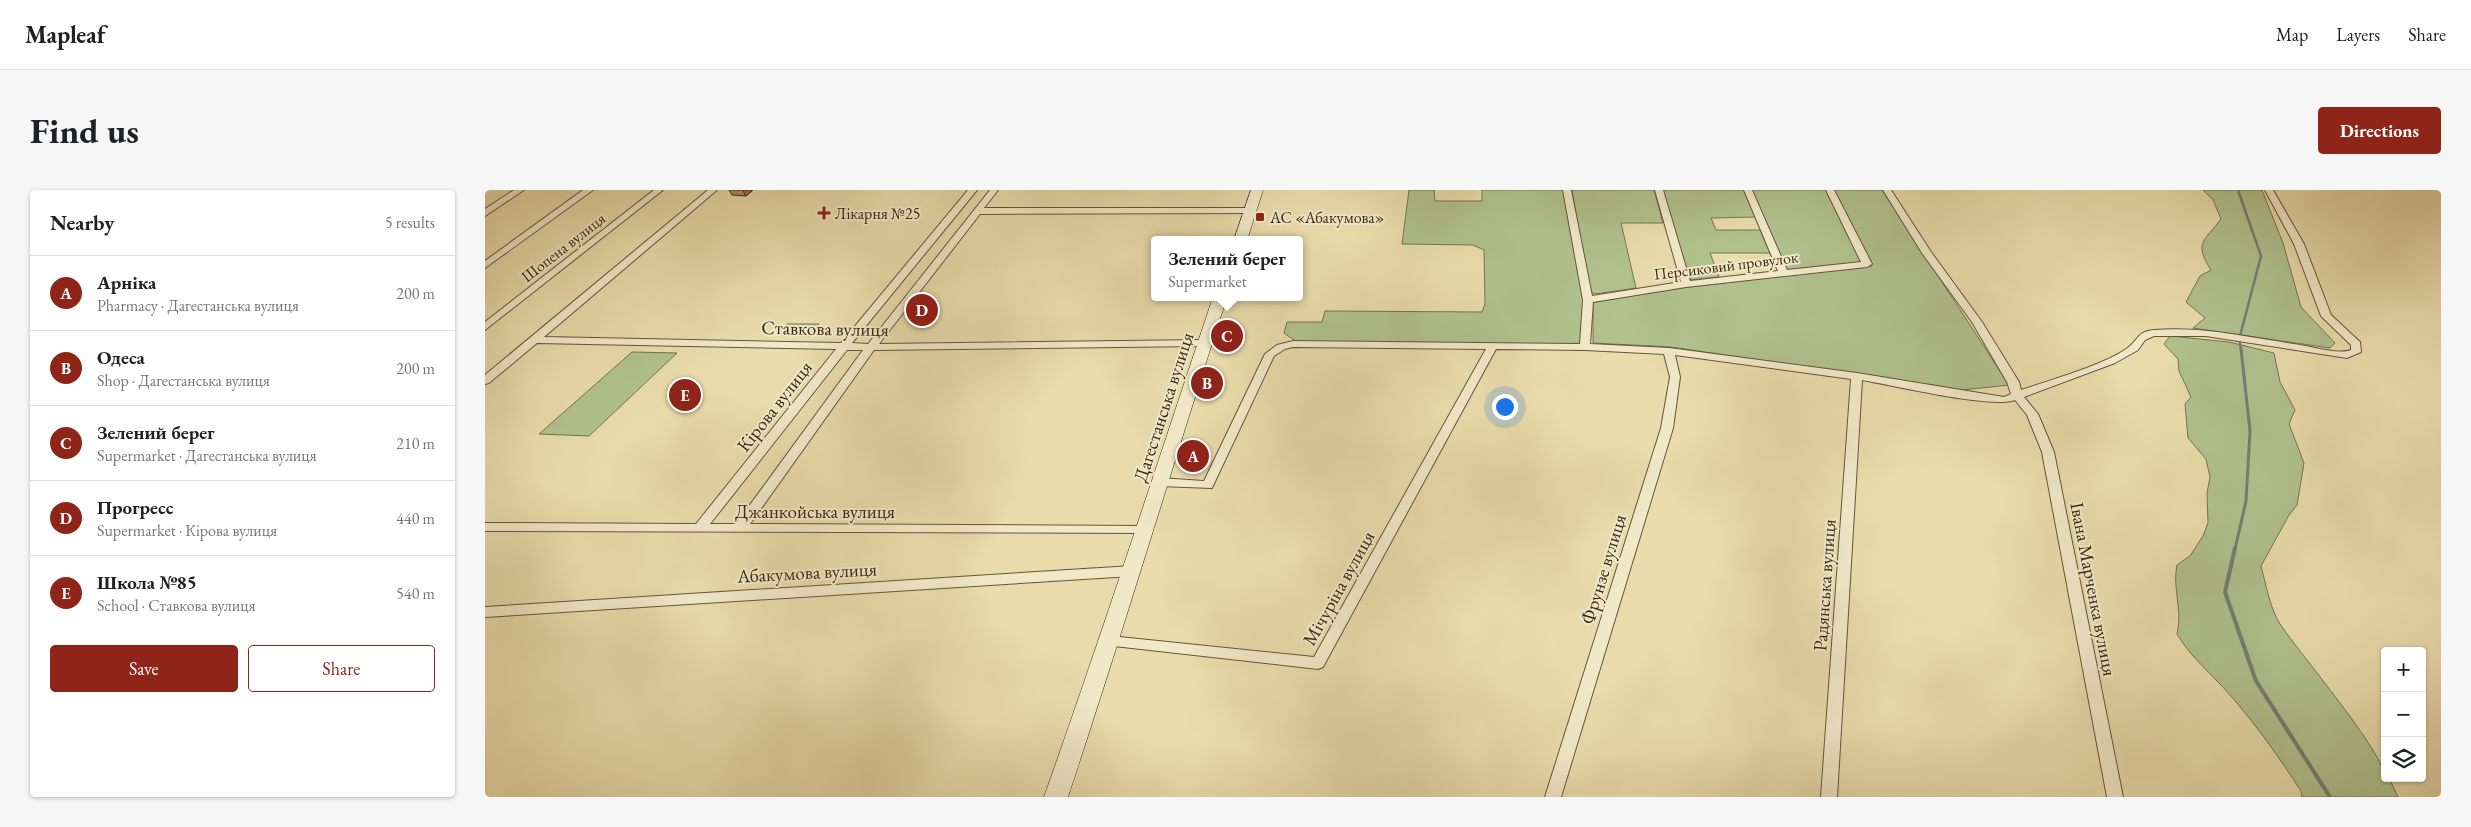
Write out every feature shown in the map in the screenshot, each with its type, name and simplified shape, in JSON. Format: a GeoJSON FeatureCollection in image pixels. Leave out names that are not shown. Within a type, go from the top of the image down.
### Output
{"type":"FeatureCollection","features":[{"type":"Feature","properties":{"kind":"street"},"geometry":{"type":"LineString","coordinates":[[485,213],[520,190]]}},
{"type":"Feature","properties":{"kind":"street"},"geometry":{"type":"LineString","coordinates":[[485,265],[589,190]]}},
{"type":"Feature","properties":{"kind":"street","name":"Шопена вулиця"},"geometry":{"type":"LineString","coordinates":[[485,328],[659,190]]}},
{"type":"Feature","properties":{"kind":"street"},"geometry":{"type":"LineString","coordinates":[[485,382],[713,190]]}},
{"type":"Feature","properties":{"kind":"street","name":"Кірова вулиця"},"geometry":{"type":"LineString","coordinates":[[699,529],[844,346],[973,190]]}},
{"type":"Feature","properties":{"kind":"street"},"geometry":{"type":"LineString","coordinates":[[739,529],[871,347],[994,190]]}},
{"type":"Feature","properties":{"kind":"street"},"geometry":{"type":"LineString","coordinates":[[1241,236],[1257,190]]}},
{"type":"Feature","properties":{"kind":"street"},"geometry":{"type":"LineString","coordinates":[[1567,190],[1588,300],[1585,347]]}},
{"type":"Feature","properties":{"kind":"street"},"geometry":{"type":"LineString","coordinates":[[1659,190],[1686,284]]}},
{"type":"Feature","properties":{"kind":"street"},"geometry":{"type":"LineString","coordinates":[[1748,190],[1783,272]]}},
{"type":"Feature","properties":{"kind":"street","name":"Персиковий провулок"},"geometry":{"type":"LineString","coordinates":[[1588,300],[1686,284],[1867,264],[1830,190]]}},
{"type":"Feature","properties":{"kind":"street","name":"Івана Марченка вулиця"},"geometry":{"type":"LineString","coordinates":[[1887,190],[1977,322],[2013,382],[2017,396],[2032,414],[2048,452],[2115,797]]}},
{"type":"Feature","properties":{"kind":"street"},"geometry":{"type":"LineString","coordinates":[[1159,482],[1208,485],[1270,354],[1281,347],[1293,344],[1585,347],[1669,351],[1857,376],[2005,400],[2033,388],[2111,361],[2134,348],[2141,338],[2153,334],[2206,333],[2331,353],[2347,355],[2356,352],[2356,344],[2326,316],[2299,244],[2269,190]]}},
{"type":"Feature","properties":{"kind":"street"},"geometry":{"type":"LineString","coordinates":[[978,212],[1250,210]]}},
{"type":"Feature","properties":{"kind":"street","name":"Дагестанська вулиця"},"geometry":{"type":"LineString","coordinates":[[1056,797],[1110,641],[1159,482],[1219,301]]}},
{"type":"Feature","properties":{"kind":"street","name":"Ставкова вулиця"},"geometry":{"type":"LineString","coordinates":[[535,340],[871,347],[1204,343]]}},
{"type":"Feature","properties":{"kind":"street","name":"Мічуріна вулиця"},"geometry":{"type":"LineString","coordinates":[[1110,641],[1318,663],[1492,347]]}},
{"type":"Feature","properties":{"kind":"street","name":"Фрунзе вулиця"},"geometry":{"type":"LineString","coordinates":[[1553,797],[1667,428],[1675,378],[1669,351]]}},
{"type":"Feature","properties":{"kind":"street","name":"Радянська вулиця"},"geometry":{"type":"LineString","coordinates":[[1829,797],[1857,376]]}},
{"type":"Feature","properties":{"kind":"street","name":"Джанкойська вулиця"},"geometry":{"type":"LineString","coordinates":[[485,527],[1145,530]]}},
{"type":"Feature","properties":{"kind":"street","name":"Абакумова вулиця"},"geometry":{"type":"LineString","coordinates":[[485,612],[1132,571]]}},
{"type":"Feature","properties":{"kind":"green space"},"geometry":{"type":"Polygon","coordinates":[[[1409,190],[1434,190],[1435,201],[1482,201],[1482,190],[1563,190],[1585,298],[1582,345],[1297,342],[1284,333],[1287,322],[1322,322],[1325,311],[1482,312],[1485,304],[1484,250],[1473,245],[1402,244],[1409,190]]]}},
{"type":"Feature","properties":{"kind":"green space"},"geometry":{"type":"Polygon","coordinates":[[[1572,190],[1654,190],[1663,223],[1621,223],[1636,288],[1595,294],[1589,291],[1572,190]]]}},
{"type":"Feature","properties":{"kind":"green space"},"geometry":{"type":"Polygon","coordinates":[[[1662,190],[1744,190],[1755,217],[1711,218],[1716,230],[1760,230],[1770,253],[1710,253],[1719,277],[1689,280],[1662,190]]]}},
{"type":"Feature","properties":{"kind":"green space"},"geometry":{"type":"Polygon","coordinates":[[[1751,190],[1826,190],[1863,262],[1785,270],[1751,190]]]}},
{"type":"Feature","properties":{"kind":"green space"},"geometry":{"type":"Polygon","coordinates":[[[1834,190],[1882,190],[2009,385],[1962,390],[1671,347],[1593,343],[1593,302],[1688,287],[1872,266],[1834,190]]]}},
{"type":"Feature","properties":{"kind":"green space"},"geometry":{"type":"Polygon","coordinates":[[[2203,190],[2262,190],[2283,243],[2301,307],[2335,343],[2330,348],[2193,328],[2205,318],[2186,302],[2200,276],[2211,270],[2202,247],[2206,237],[2221,219],[2213,200],[2203,190]]]}},
{"type":"Feature","properties":{"kind":"green space"},"geometry":{"type":"Polygon","coordinates":[[[787,324],[819,324],[810,336],[777,335],[787,324]]]}},
{"type":"Feature","properties":{"kind":"green space"},"geometry":{"type":"Polygon","coordinates":[[[2170,336],[2229,342],[2274,353],[2280,382],[2295,410],[2289,424],[2304,463],[2297,505],[2289,515],[2261,566],[2269,596],[2280,624],[2340,702],[2371,747],[2381,765],[2381,782],[2391,782],[2398,797],[2302,797],[2301,791],[2259,730],[2230,695],[2189,651],[2177,634],[2179,616],[2176,582],[2177,565],[2190,556],[2203,536],[2208,523],[2207,493],[2210,477],[2206,459],[2188,438],[2185,404],[2191,397],[2179,371],[2178,359],[2164,344],[2170,336]]]}},
{"type":"Feature","properties":{"kind":"green space"},"geometry":{"type":"Polygon","coordinates":[[[632,352],[677,353],[589,436],[539,434],[632,352]]]}},
{"type":"Feature","properties":{"kind":"waterway"},"geometry":{"type":"LineString","coordinates":[[2238,190],[2261,256],[2240,336]]}},
{"type":"Feature","properties":{"kind":"waterway"},"geometry":{"type":"LineString","coordinates":[[2240,343],[2241,350]]}},
{"type":"Feature","properties":{"kind":"waterway"},"geometry":{"type":"LineString","coordinates":[[2235,549],[2246,501],[2250,431],[2241,349]]}},
{"type":"Feature","properties":{"kind":"waterway"},"geometry":{"type":"LineString","coordinates":[[2235,548],[2225,592],[2256,681],[2330,797]]}},
{"type":"Feature","properties":{"kind":"place","name":"Лікарня №25"},"geometry":{"type":"Point","coordinates":[824,213]}},
{"type":"Feature","properties":{"kind":"place","name":"АС «Абакумова»"},"geometry":{"type":"Point","coordinates":[1260,217]}},
{"type":"Feature","properties":{"kind":"place","name":"Прогресс"},"geometry":{"type":"Point","coordinates":[922,310]}},
{"type":"Feature","properties":{"kind":"place","name":"Зелений берег"},"geometry":{"type":"Point","coordinates":[1227,336]}},
{"type":"Feature","properties":{"kind":"place","name":"Одеса"},"geometry":{"type":"Point","coordinates":[1207,383]}},
{"type":"Feature","properties":{"kind":"place","name":"Школа №85"},"geometry":{"type":"Point","coordinates":[685,395]}},
{"type":"Feature","properties":{"kind":"place","name":"Арніка"},"geometry":{"type":"Point","coordinates":[1193,456]}}]}
